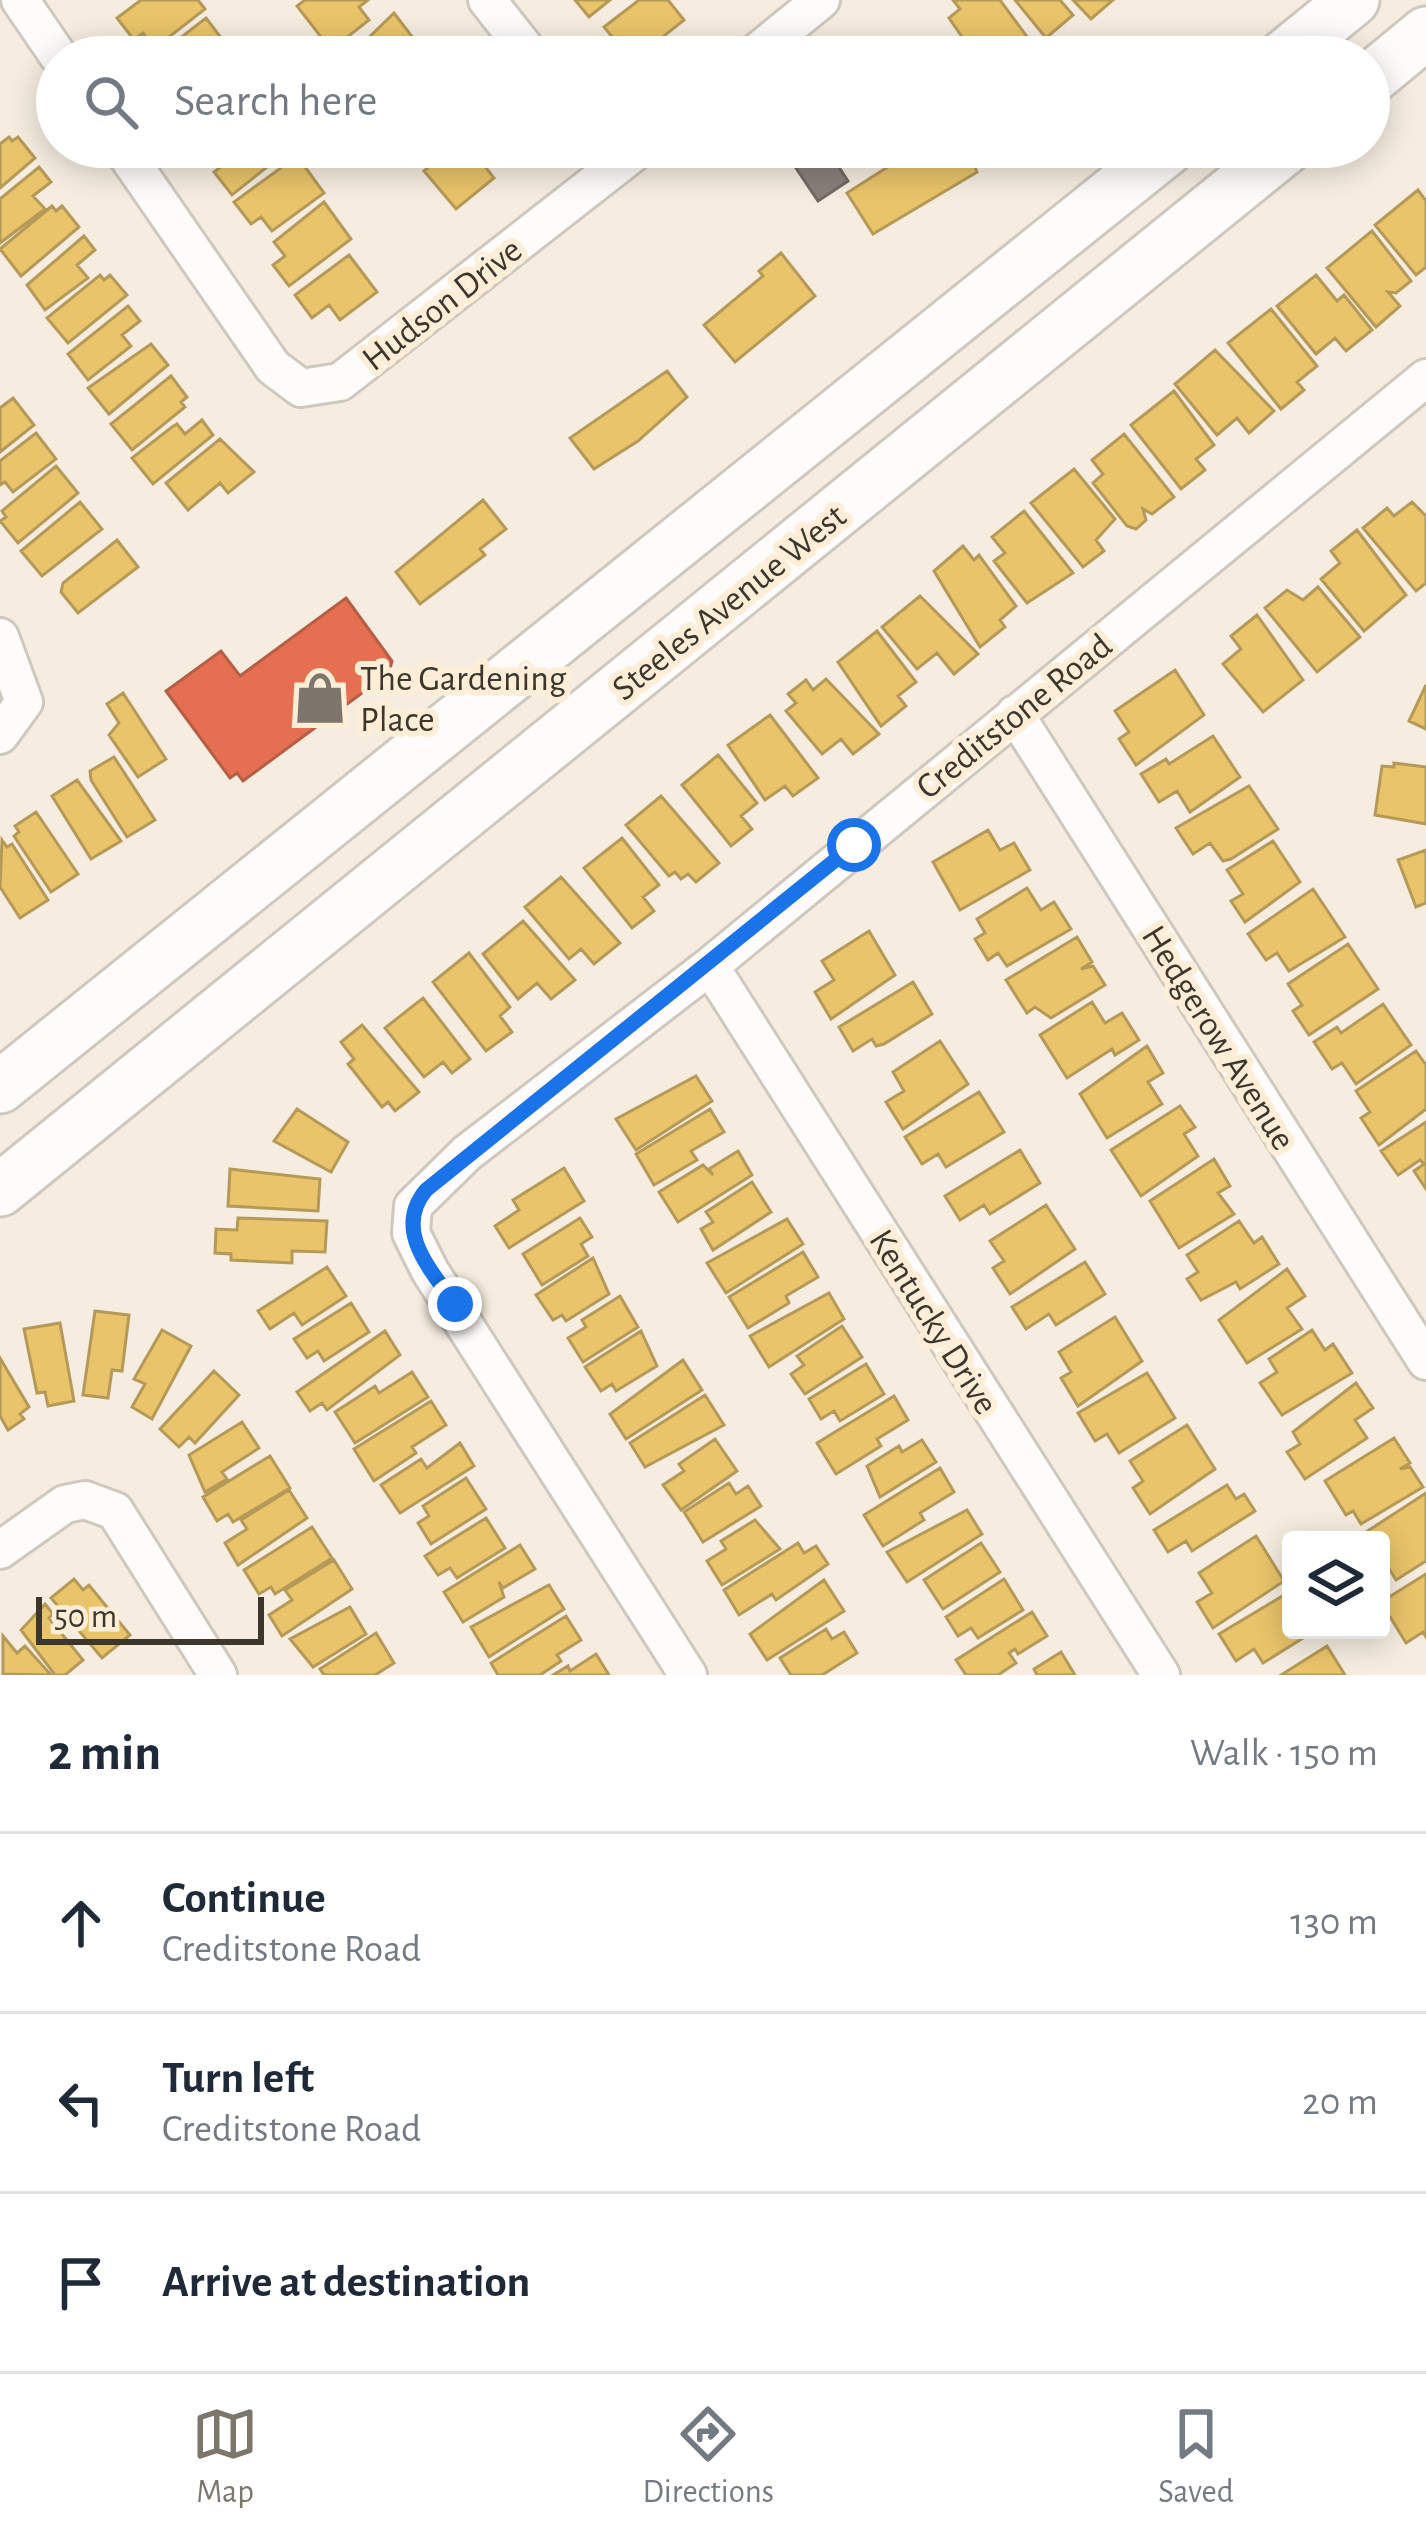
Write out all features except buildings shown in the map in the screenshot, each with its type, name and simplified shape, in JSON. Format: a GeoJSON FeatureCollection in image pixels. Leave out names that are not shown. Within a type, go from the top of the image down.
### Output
{"type":"FeatureCollection","features":[{"type":"Feature","properties":{"kind":"main road"},"geometry":{"type":"LineString","coordinates":[[1309,36],[1354,0]]}},
{"type":"Feature","properties":{"kind":"main road"},"geometry":{"type":"LineString","coordinates":[[1390,63],[1426,33]]}},
{"type":"Feature","properties":{"kind":"main road"},"geometry":{"type":"LineString","coordinates":[[0,1088],[1145,168]]}},
{"type":"Feature","properties":{"kind":"main road","name":"Steeles Avenue West"},"geometry":{"type":"LineString","coordinates":[[0,1190],[1261,168]]}},
{"type":"Feature","properties":{"kind":"street"},"geometry":{"type":"LineString","coordinates":[[20,0],[45,36]]}},
{"type":"Feature","properties":{"kind":"street"},"geometry":{"type":"LineString","coordinates":[[487,0],[515,36]]}},
{"type":"Feature","properties":{"kind":"street"},"geometry":{"type":"LineString","coordinates":[[777,36],[821,0]]}},
{"type":"Feature","properties":{"kind":"street","name":"Hudson Drive"},"geometry":{"type":"LineString","coordinates":[[136,168],[273,367],[301,388],[340,382],[603,168]]}},
{"type":"Feature","properties":{"kind":"street","name":"Creditstone Road"},"geometry":{"type":"LineString","coordinates":[[688,1675],[430,1270],[410,1219],[426,1190],[467,1153],[710,966],[1426,378]]}},
{"type":"Feature","properties":{"kind":"street"},"geometry":{"type":"LineString","coordinates":[[0,637],[24,702],[0,735]]}},
{"type":"Feature","properties":{"kind":"street","name":"Hedgerow Avenue"},"geometry":{"type":"LineString","coordinates":[[1015,714],[1426,1361]]}},
{"type":"Feature","properties":{"kind":"street","name":"Kentucky Drive"},"geometry":{"type":"LineString","coordinates":[[710,966],[1161,1675]]}},
{"type":"Feature","properties":{"kind":"street"},"geometry":{"type":"LineString","coordinates":[[0,1550],[65,1504],[85,1500],[115,1511],[218,1675]]}},
{"type":"Feature","properties":{"kind":"place","name":"The Gardening Place"},"geometry":{"type":"Point","coordinates":[320,698]}},
{"type":"Feature","properties":{"kind":"route"},"geometry":{"type":"LineString","coordinates":[[455,1304],[411,1234],[413,1206],[426,1190],[467,1153],[710,966],[854,845]]}}]}
